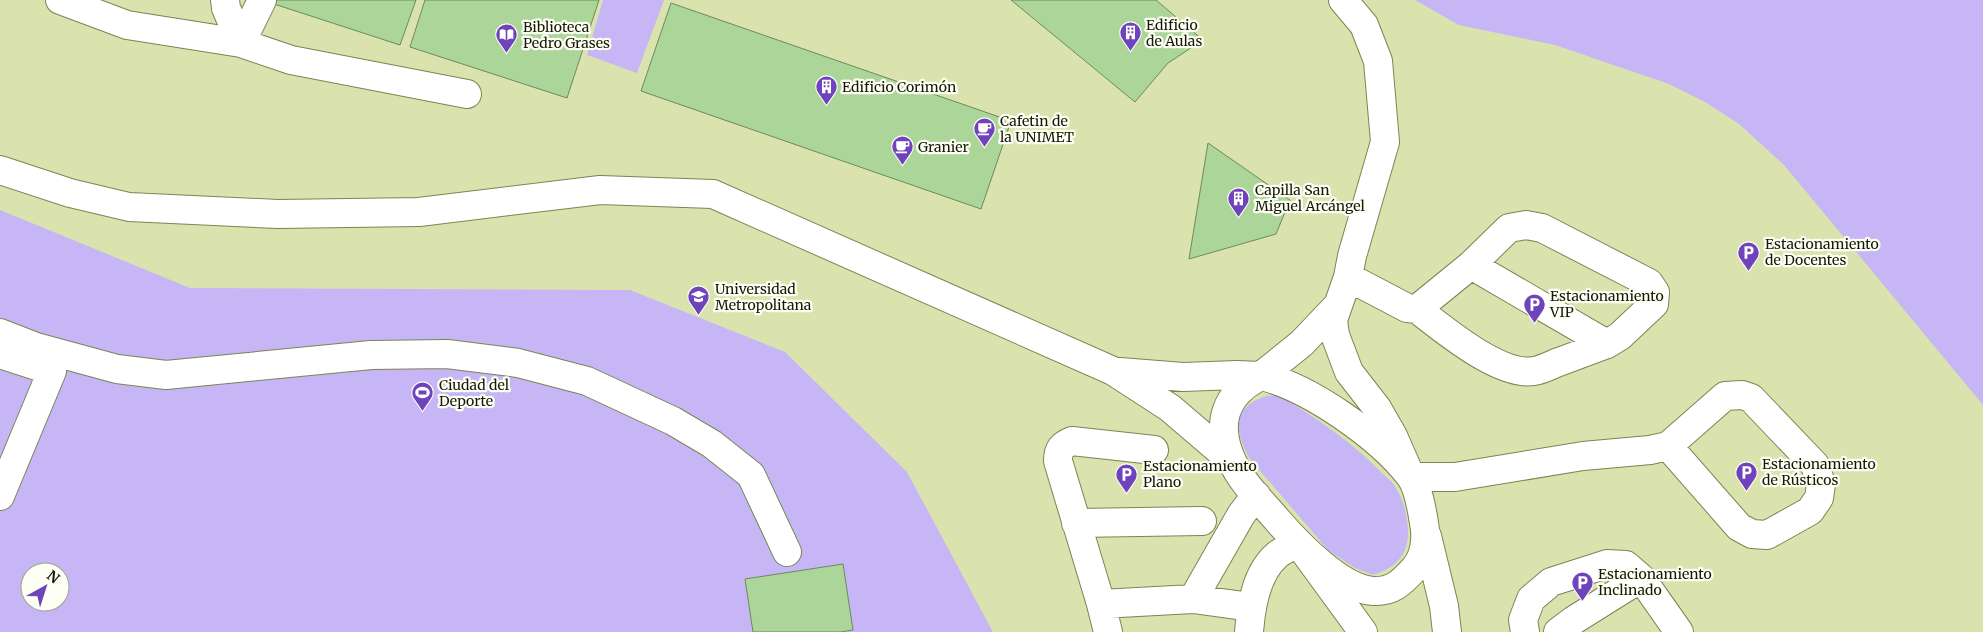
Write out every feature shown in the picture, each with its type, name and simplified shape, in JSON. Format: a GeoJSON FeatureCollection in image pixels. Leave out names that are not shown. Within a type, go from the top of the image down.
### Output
{"type":"FeatureCollection","features":[{"type":"Feature","properties":{"kind":"lane"},"geometry":{"type":"LineString","coordinates":[[60,0],[127,25],[241,43],[290,60],[467,94]]}},
{"type":"Feature","properties":{"kind":"lane"},"geometry":{"type":"LineString","coordinates":[[224,0],[241,43]]}},
{"type":"Feature","properties":{"kind":"lane"},"geometry":{"type":"LineString","coordinates":[[241,43],[262,0]]}},
{"type":"Feature","properties":{"kind":"lane"},"geometry":{"type":"LineString","coordinates":[[1343,0],[1364,25],[1378,61],[1385,142],[1352,256],[1348,277],[1333,320],[1335,335],[1349,372],[1377,408],[1393,436],[1411,477],[1422,508],[1444,606],[1447,632]]}},
{"type":"Feature","properties":{"kind":"lane"},"geometry":{"type":"LineString","coordinates":[[0,170],[70,193],[129,207],[278,214],[420,212],[600,190],[713,194],[1113,371],[1170,408],[1232,461],[1256,495],[1298,543],[1363,632]]}},
{"type":"Feature","properties":{"kind":"lane"},"geometry":{"type":"LineString","coordinates":[[1348,277],[1407,308],[1417,309],[1443,330],[1498,365],[1515,370],[1533,371],[1606,344],[1620,336],[1654,304],[1655,292],[1649,283],[1542,228],[1526,225],[1509,228],[1471,265],[1417,309]]}},
{"type":"Feature","properties":{"kind":"lane"},"geometry":{"type":"LineString","coordinates":[[1471,265],[1606,344]]}},
{"type":"Feature","properties":{"kind":"lane"},"geometry":{"type":"LineString","coordinates":[[1232,461],[1225,437],[1224,414],[1230,402],[1249,382],[1261,376],[1302,343],[1338,306]]}},
{"type":"Feature","properties":{"kind":"lane"},"geometry":{"type":"LineString","coordinates":[[0,333],[36,347],[117,369],[166,376],[371,355],[447,354],[518,363],[586,381],[673,421],[712,444],[751,475],[787,552]]}},
{"type":"Feature","properties":{"kind":"lane"},"geometry":{"type":"LineString","coordinates":[[0,354],[52,371],[109,386]]}},
{"type":"Feature","properties":{"kind":"lane"},"geometry":{"type":"LineString","coordinates":[[0,496],[52,371]]}},
{"type":"Feature","properties":{"kind":"lane"},"geometry":{"type":"LineString","coordinates":[[1113,371],[1182,378],[1237,375],[1261,376],[1280,382],[1310,396],[1336,412],[1380,444],[1411,477],[1455,477],[1583,456],[1650,450],[1668,446],[1725,396],[1742,395],[1751,398],[1815,465],[1821,484],[1819,498],[1810,511],[1768,535],[1752,534],[1739,526],[1668,446]]}},
{"type":"Feature","properties":{"kind":"lane"},"geometry":{"type":"LineString","coordinates":[[1108,632],[1058,461],[1058,452],[1064,444],[1072,441],[1154,450]]}},
{"type":"Feature","properties":{"kind":"lane"},"geometry":{"type":"LineString","coordinates":[[1193,599],[1241,515],[1256,495]]}},
{"type":"Feature","properties":{"kind":"lane"},"geometry":{"type":"LineString","coordinates":[[1076,523],[1202,521]]}},
{"type":"Feature","properties":{"kind":"lane"},"geometry":{"type":"LineString","coordinates":[[1298,543],[1343,581],[1364,591],[1391,590],[1401,583],[1417,566],[1423,554],[1426,532]]}},
{"type":"Feature","properties":{"kind":"lane"},"geometry":{"type":"LineString","coordinates":[[1101,604],[1193,599],[1250,620],[1262,576],[1277,556],[1298,543]]}},
{"type":"Feature","properties":{"kind":"lane"},"geometry":{"type":"LineString","coordinates":[[1525,632],[1523,620],[1532,599],[1551,582],[1607,564],[1626,565],[1640,578],[1679,632]]}},
{"type":"Feature","properties":{"kind":"lane"},"geometry":{"type":"LineString","coordinates":[[1558,632],[1640,578]]}},
{"type":"Feature","properties":{"kind":"shaded area"},"geometry":{"type":"Polygon","coordinates":[[[603,0],[664,0],[637,73],[587,55],[603,0]]]}},
{"type":"Feature","properties":{"kind":"shaded area"},"geometry":{"type":"Polygon","coordinates":[[[1415,0],[1983,0],[1983,405],[1784,165],[1739,124],[1707,103],[1669,84],[1555,45],[1459,25],[1415,0]]]}},
{"type":"Feature","properties":{"kind":"shaded area","name":"Ciudad del Deporte"},"geometry":{"type":"Polygon","coordinates":[[[0,210],[190,288],[630,290],[785,352],[907,472],[993,632],[0,632],[0,210]]]}},
{"type":"Feature","properties":{"kind":"shaded area"},"geometry":{"type":"Polygon","coordinates":[[[1265,396],[1280,396],[1345,440],[1395,486],[1402,499],[1408,536],[1407,544],[1401,557],[1392,566],[1373,575],[1355,568],[1328,550],[1250,459],[1242,442],[1239,424],[1240,416],[1251,403],[1265,396]]]}},
{"type":"Feature","properties":{"kind":"building"},"geometry":{"type":"Polygon","coordinates":[[[275,0],[416,0],[400,45],[274,4],[275,0]]]}},
{"type":"Feature","properties":{"kind":"building","name":"Biblioteca Pedro Grases"},"geometry":{"type":"Polygon","coordinates":[[[425,0],[599,0],[567,98],[410,47],[425,0]]]}},
{"type":"Feature","properties":{"kind":"building","name":"Edificio de Aulas"},"geometry":{"type":"Polygon","coordinates":[[[1011,0],[1156,0],[1203,40],[1168,63],[1135,102],[1011,0]]]}},
{"type":"Feature","properties":{"kind":"building","name":"Edificio Corimón"},"geometry":{"type":"Polygon","coordinates":[[[671,3],[1011,121],[981,209],[641,91],[671,3]]]}},
{"type":"Feature","properties":{"kind":"building","name":"Capilla San Miguel Arcángel"},"geometry":{"type":"Polygon","coordinates":[[[1208,143],[1290,200],[1276,234],[1189,259],[1208,143]]]}},
{"type":"Feature","properties":{"kind":"building"},"geometry":{"type":"Polygon","coordinates":[[[843,564],[853,630],[840,632],[753,632],[745,579],[843,564]]]}},
{"type":"Feature","properties":{"kind":"place","name":"Edificio de Aulas"},"geometry":{"type":"Point","coordinates":[1130,52]}},
{"type":"Feature","properties":{"kind":"place","name":"Biblioteca Pedro Grases"},"geometry":{"type":"Point","coordinates":[507,54]}},
{"type":"Feature","properties":{"kind":"place","name":"Edificio Corimón"},"geometry":{"type":"Point","coordinates":[826,106]}},
{"type":"Feature","properties":{"kind":"place","name":"Cafetin de la UNIMET"},"geometry":{"type":"Point","coordinates":[984,148]}},
{"type":"Feature","properties":{"kind":"place","name":"Granier"},"geometry":{"type":"Point","coordinates":[902,166]}},
{"type":"Feature","properties":{"kind":"place","name":"Capilla San Miguel Arcángel"},"geometry":{"type":"Point","coordinates":[1239,217]}},
{"type":"Feature","properties":{"kind":"place","name":"Estacionamiento de Docentes"},"geometry":{"type":"Point","coordinates":[1749,271]}},
{"type":"Feature","properties":{"kind":"place","name":"Universidad Metropolitana"},"geometry":{"type":"Point","coordinates":[699,316]}},
{"type":"Feature","properties":{"kind":"place","name":"Estacionamiento VIP"},"geometry":{"type":"Point","coordinates":[1534,323]}},
{"type":"Feature","properties":{"kind":"place","name":"Ciudad del Deporte"},"geometry":{"type":"Point","coordinates":[423,412]}},
{"type":"Feature","properties":{"kind":"place","name":"Estacionamiento de Rústicos"},"geometry":{"type":"Point","coordinates":[1746,491]}},
{"type":"Feature","properties":{"kind":"place","name":"Estacionamiento Plano"},"geometry":{"type":"Point","coordinates":[1127,493]}},
{"type":"Feature","properties":{"kind":"place","name":"Estacionamiento Inclinado"},"geometry":{"type":"Point","coordinates":[1582,601]}}]}
